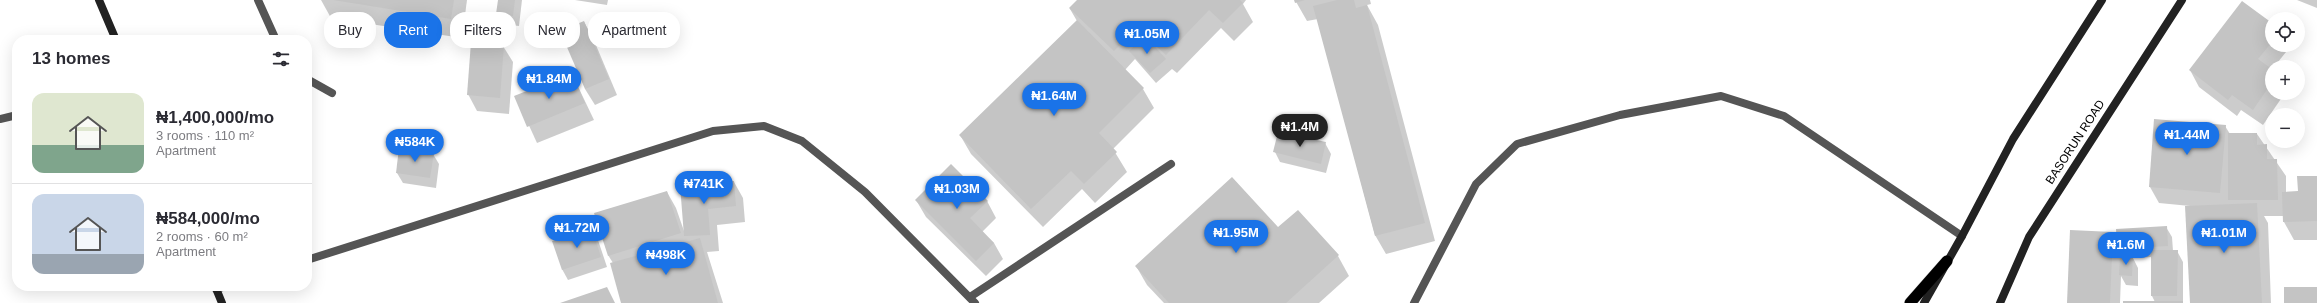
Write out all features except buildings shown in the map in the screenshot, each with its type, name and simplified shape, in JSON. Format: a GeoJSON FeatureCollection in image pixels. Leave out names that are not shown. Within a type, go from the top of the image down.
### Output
{"type":"FeatureCollection","features":[{"type":"Feature","properties":{"kind":"highway"},"geometry":{"type":"LineString","coordinates":[[1910,303],[1947,261]]}},
{"type":"Feature","properties":{"kind":"main road"},"geometry":{"type":"LineString","coordinates":[[99,0],[114,35]]}},
{"type":"Feature","properties":{"kind":"main road"},"geometry":{"type":"LineString","coordinates":[[1924,303],[1962,236],[2013,139],[2102,0]]}},
{"type":"Feature","properties":{"kind":"main road","name":"BASORUN ROAD"},"geometry":{"type":"LineString","coordinates":[[2000,303],[2029,237],[2182,0]]}},
{"type":"Feature","properties":{"kind":"main road"},"geometry":{"type":"LineString","coordinates":[[217,291],[222,303]]}},
{"type":"Feature","properties":{"kind":"street"},"geometry":{"type":"LineString","coordinates":[[258,0],[274,35]]}},
{"type":"Feature","properties":{"kind":"street"},"geometry":{"type":"LineString","coordinates":[[312,82],[332,93]]}},
{"type":"Feature","properties":{"kind":"street"},"geometry":{"type":"LineString","coordinates":[[1414,303],[1476,184],[1517,144],[1620,115],[1721,96],[1784,116],[1962,236]]}},
{"type":"Feature","properties":{"kind":"street"},"geometry":{"type":"LineString","coordinates":[[0,119],[12,116]]}},
{"type":"Feature","properties":{"kind":"street"},"geometry":{"type":"LineString","coordinates":[[312,258],[713,131],[764,126],[802,141],[865,192],[972,300],[1170,164]]}}]}
